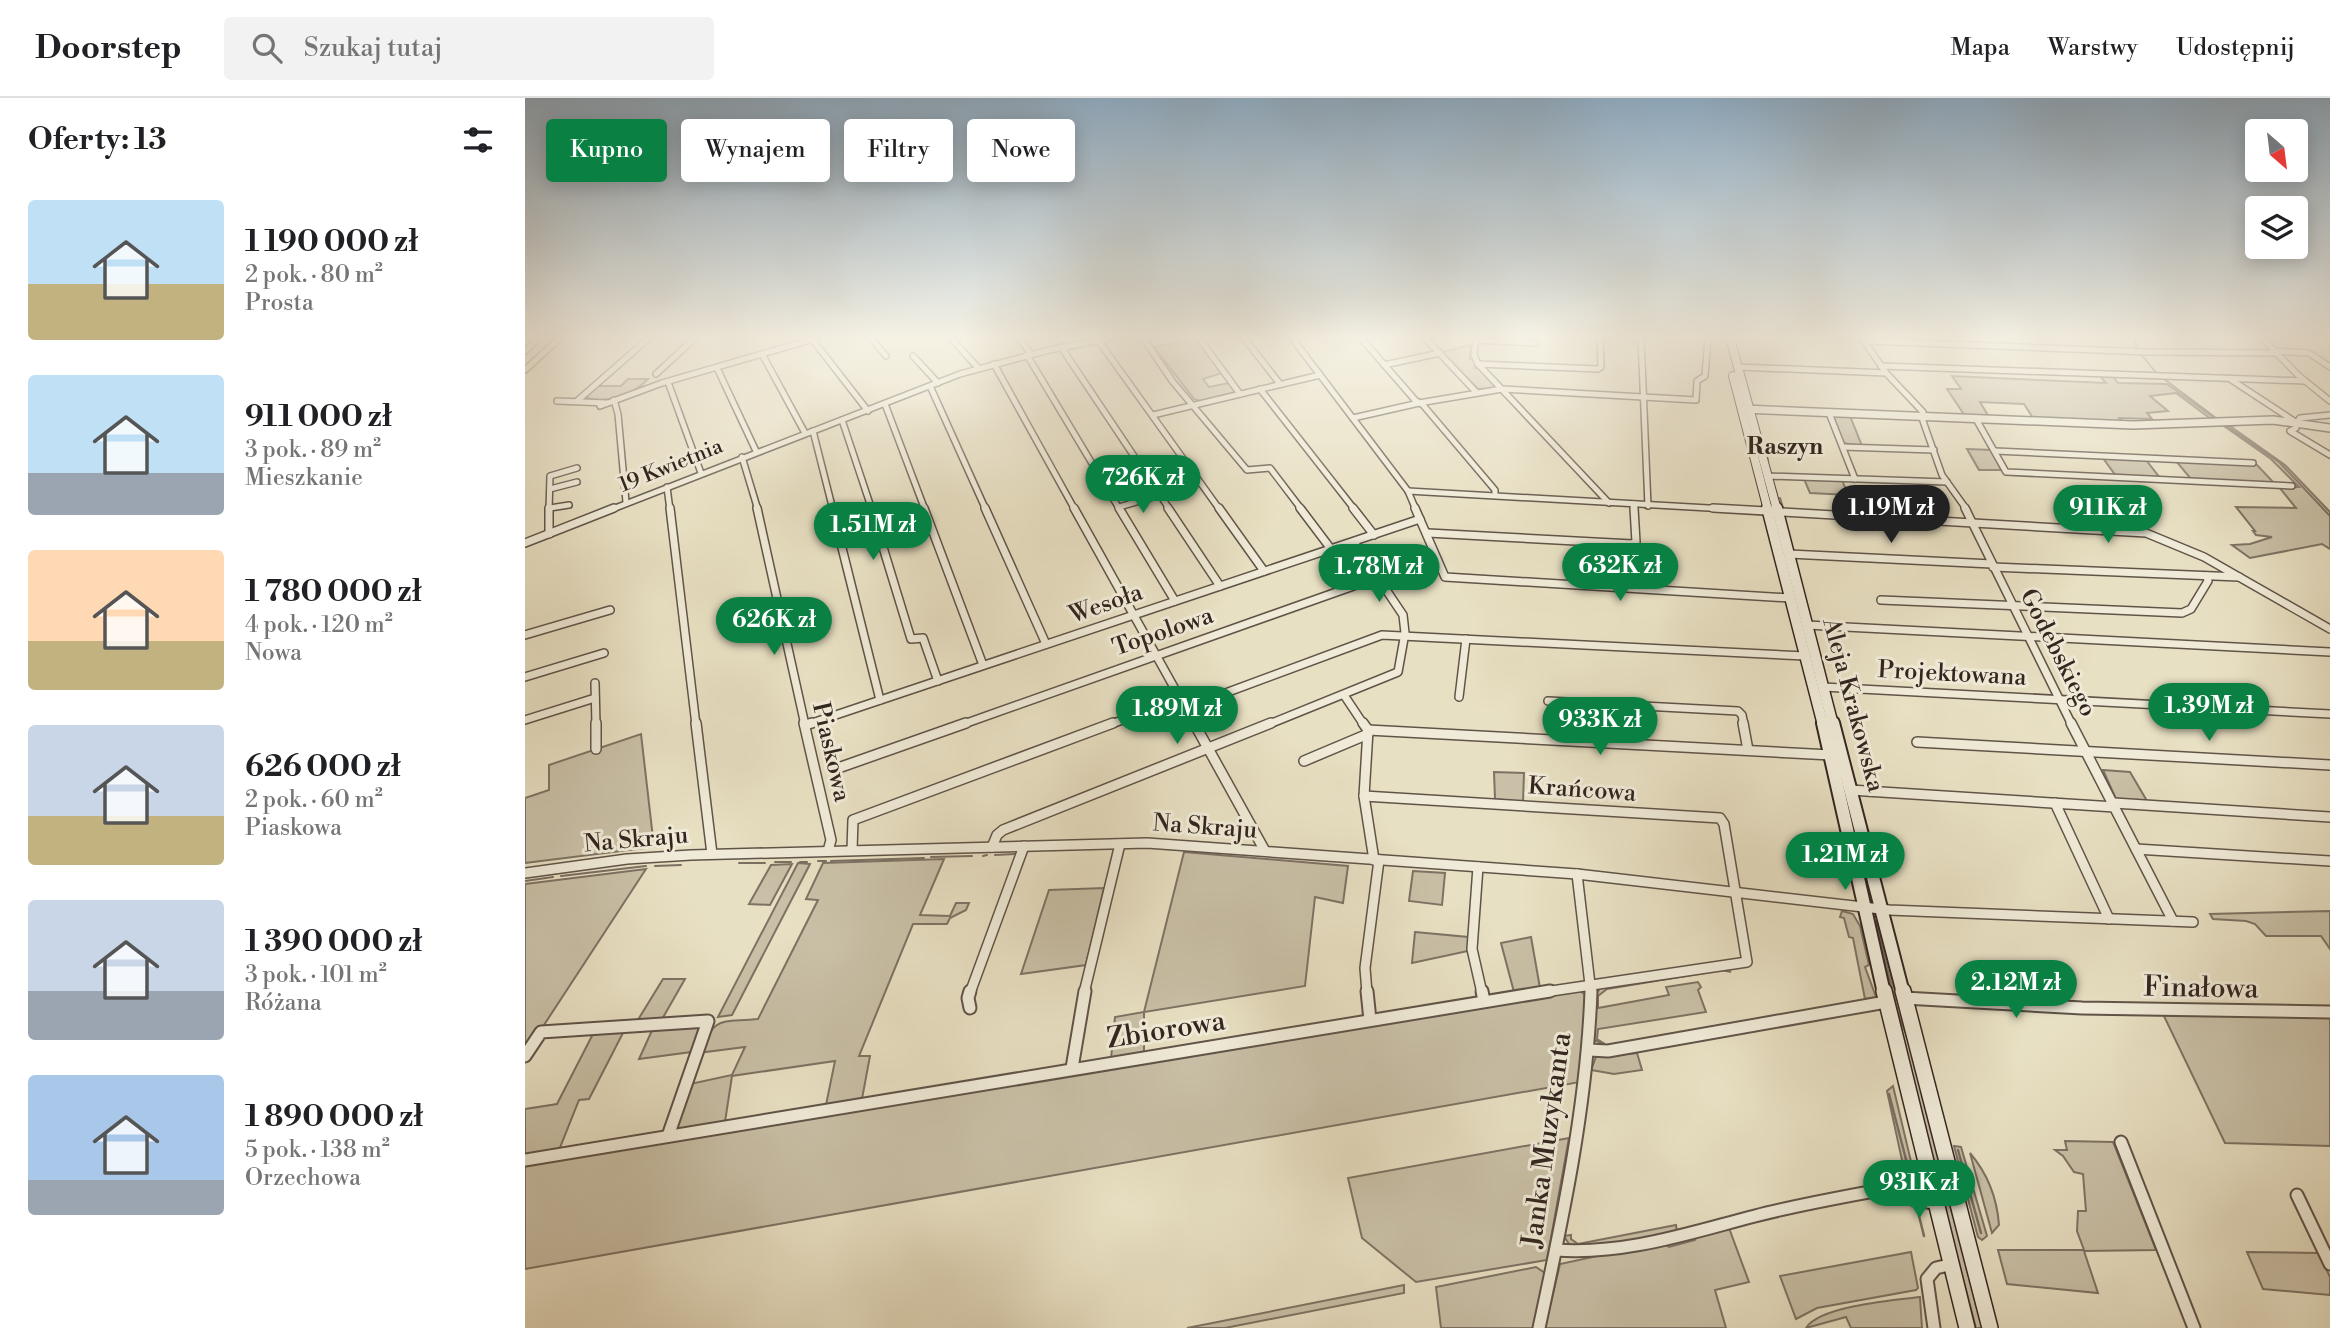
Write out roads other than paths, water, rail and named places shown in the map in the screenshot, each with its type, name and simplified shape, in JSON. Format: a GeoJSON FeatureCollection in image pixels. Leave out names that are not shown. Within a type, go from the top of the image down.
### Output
{"type":"FeatureCollection","features":[{"type":"Feature","properties":{"kind":"main road","name":"Aleja Krakowska"},"geometry":{"type":"LineString","coordinates":[[1742,395],[1767,476],[1790,598],[1831,755],[1886,1002],[1949,1265],[1967,1328]]}},
{"type":"Feature","properties":{"kind":"main road","name":"Aleja Krakowska"},"geometry":{"type":"LineString","coordinates":[[1743,395],[1774,514],[1789,554],[1990,1328]]}},
{"type":"Feature","properties":{"kind":"street"},"geometry":{"type":"LineString","coordinates":[[577,401],[583,395]]}},
{"type":"Feature","properties":{"kind":"street"},"geometry":{"type":"LineString","coordinates":[[557,401],[607,403],[629,395]]}},
{"type":"Feature","properties":{"kind":"street"},"geometry":{"type":"LineString","coordinates":[[673,395],[701,473]]}},
{"type":"Feature","properties":{"kind":"street"},"geometry":{"type":"LineString","coordinates":[[730,395],[756,452]]}},
{"type":"Feature","properties":{"kind":"street"},"geometry":{"type":"LineString","coordinates":[[787,395],[809,432],[880,700]]}},
{"type":"Feature","properties":{"kind":"street"},"geometry":{"type":"LineString","coordinates":[[856,395],[868,411]]}},
{"type":"Feature","properties":{"kind":"street","name":"19 Kwietnia"},"geometry":{"type":"LineString","coordinates":[[525,543],[741,457],[906,395]]}},
{"type":"Feature","properties":{"kind":"street"},"geometry":{"type":"LineString","coordinates":[[934,395],[1047,644]]}},
{"type":"Feature","properties":{"kind":"street"},"geometry":{"type":"LineString","coordinates":[[1011,395],[1265,851]]}},
{"type":"Feature","properties":{"kind":"street"},"geometry":{"type":"LineString","coordinates":[[1053,395],[1175,601]]}},
{"type":"Feature","properties":{"kind":"street"},"geometry":{"type":"LineString","coordinates":[[1093,395],[1220,586]]}},
{"type":"Feature","properties":{"kind":"street"},"geometry":{"type":"LineString","coordinates":[[1138,395],[1264,572]]}},
{"type":"Feature","properties":{"kind":"street"},"geometry":{"type":"LineString","coordinates":[[1185,395],[1249,472],[1270,468],[1331,549]]}},
{"type":"Feature","properties":{"kind":"street"},"geometry":{"type":"LineString","coordinates":[[1153,415],[1233,395]]}},
{"type":"Feature","properties":{"kind":"street"},"geometry":{"type":"LineString","coordinates":[[1265,395],[1374,535]]}},
{"type":"Feature","properties":{"kind":"street"},"geometry":{"type":"LineString","coordinates":[[1336,395],[1408,491],[1443,574],[1451,579],[1790,598]]}},
{"type":"Feature","properties":{"kind":"street"},"geometry":{"type":"LineString","coordinates":[[1412,395],[1495,490],[1495,495]]}},
{"type":"Feature","properties":{"kind":"street"},"geometry":{"type":"LineString","coordinates":[[1353,418],[1464,395]]}},
{"type":"Feature","properties":{"kind":"street"},"geometry":{"type":"LineString","coordinates":[[1508,395],[1609,503]]}},
{"type":"Feature","properties":{"kind":"street"},"geometry":{"type":"LineString","coordinates":[[1616,395],[1696,400],[1696,395]]}},
{"type":"Feature","properties":{"kind":"street","name":"Godebskiego"},"geometry":{"type":"LineString","coordinates":[[1909,395],[1916,402],[1923,417],[1947,482],[1971,514],[2011,605],[2173,921]]}},
{"type":"Feature","properties":{"kind":"street"},"geometry":{"type":"LineString","coordinates":[[2253,395],[2295,424]]}},
{"type":"Feature","properties":{"kind":"street"},"geometry":{"type":"LineString","coordinates":[[1644,397],[1648,506]]}},
{"type":"Feature","properties":{"kind":"street"},"geometry":{"type":"LineString","coordinates":[[607,403],[626,502]]}},
{"type":"Feature","properties":{"kind":"street"},"geometry":{"type":"LineString","coordinates":[[885,404],[983,665]]}},
{"type":"Feature","properties":{"kind":"street"},"geometry":{"type":"LineString","coordinates":[[1746,409],[2133,425],[2268,421],[2330,428]]}},
{"type":"Feature","properties":{"kind":"street"},"geometry":{"type":"LineString","coordinates":[[1829,413],[1855,479]]}},
{"type":"Feature","properties":{"kind":"street"},"geometry":{"type":"LineString","coordinates":[[2330,415],[2300,418],[2290,431],[2330,455]]}},
{"type":"Feature","properties":{"kind":"street"},"geometry":{"type":"LineString","coordinates":[[1976,419],[2006,472],[2292,486]]}},
{"type":"Feature","properties":{"kind":"street"},"geometry":{"type":"LineString","coordinates":[[842,420],[911,639],[923,638],[938,681]]}},
{"type":"Feature","properties":{"kind":"street"},"geometry":{"type":"LineString","coordinates":[[1843,447],[1934,450]]}},
{"type":"Feature","properties":{"kind":"street"},"geometry":{"type":"LineString","coordinates":[[1995,452],[2253,463]]}},
{"type":"Feature","properties":{"kind":"street","name":"Piaskowa"},"geometry":{"type":"LineString","coordinates":[[741,457],[745,460],[763,530],[831,840],[828,851]]}},
{"type":"Feature","properties":{"kind":"street"},"geometry":{"type":"LineString","coordinates":[[549,534],[551,474],[577,468]]}},
{"type":"Feature","properties":{"kind":"street"},"geometry":{"type":"LineString","coordinates":[[1767,476],[1947,482]]}},
{"type":"Feature","properties":{"kind":"street"},"geometry":{"type":"LineString","coordinates":[[550,489],[577,482]]}},
{"type":"Feature","properties":{"kind":"street"},"geometry":{"type":"LineString","coordinates":[[667,487],[712,854]]}},
{"type":"Feature","properties":{"kind":"street"},"geometry":{"type":"LineString","coordinates":[[1408,491],[1774,514],[2147,533],[2197,554],[2241,577],[2330,629]]}},
{"type":"Feature","properties":{"kind":"street"},"geometry":{"type":"LineString","coordinates":[[1119,507],[1160,495]]}},
{"type":"Feature","properties":{"kind":"street"},"geometry":{"type":"LineString","coordinates":[[550,508],[569,505]]}},
{"type":"Feature","properties":{"kind":"street"},"geometry":{"type":"LineString","coordinates":[[1427,533],[1632,544],[1636,542],[1635,505]]}},
{"type":"Feature","properties":{"kind":"street","name":"Wesoła"},"geometry":{"type":"LineString","coordinates":[[805,725],[1420,519]]}},
{"type":"Feature","properties":{"kind":"street"},"geometry":{"type":"LineString","coordinates":[[992,847],[996,835],[1003,830],[1392,676],[1401,668],[1403,615],[1354,542]]}},
{"type":"Feature","properties":{"kind":"street"},"geometry":{"type":"LineString","coordinates":[[1789,554],[2241,577]]}},
{"type":"Feature","properties":{"kind":"street"},"geometry":{"type":"LineString","coordinates":[[1881,600],[2182,613],[2191,608],[2208,581],[2207,576]]}},
{"type":"Feature","properties":{"kind":"street","name":"Topolowa"},"geometry":{"type":"LineString","coordinates":[[841,766],[1378,577]]}},
{"type":"Feature","properties":{"kind":"street"},"geometry":{"type":"LineString","coordinates":[[525,635],[610,610]]}},
{"type":"Feature","properties":{"kind":"street"},"geometry":{"type":"LineString","coordinates":[[1807,625],[2330,652]]}},
{"type":"Feature","properties":{"kind":"street"},"geometry":{"type":"LineString","coordinates":[[1185,708],[1373,637],[1403,635],[1805,656]]}},
{"type":"Feature","properties":{"kind":"street"},"geometry":{"type":"LineString","coordinates":[[1459,697],[1466,639]]}},
{"type":"Feature","properties":{"kind":"street"},"geometry":{"type":"LineString","coordinates":[[525,677],[604,653]]}},
{"type":"Feature","properties":{"kind":"street"},"geometry":{"type":"LineString","coordinates":[[595,683],[596,750]]}},
{"type":"Feature","properties":{"kind":"street","name":"Projektowana"},"geometry":{"type":"LineString","coordinates":[[1823,687],[2330,714]]}},
{"type":"Feature","properties":{"kind":"street"},"geometry":{"type":"LineString","coordinates":[[1344,695],[1368,732],[1364,796],[1376,860],[1365,968],[1370,1020]]}},
{"type":"Feature","properties":{"kind":"street"},"geometry":{"type":"LineString","coordinates":[[525,720],[595,698]]}},
{"type":"Feature","properties":{"kind":"street"},"geometry":{"type":"LineString","coordinates":[[852,850],[855,842],[853,820],[1180,698]]}},
{"type":"Feature","properties":{"kind":"street"},"geometry":{"type":"LineString","coordinates":[[1548,701],[1738,711],[1742,715],[1748,750]]}},
{"type":"Feature","properties":{"kind":"street"},"geometry":{"type":"LineString","coordinates":[[1304,761],[1368,732],[1831,755]]}},
{"type":"Feature","properties":{"kind":"street"},"geometry":{"type":"LineString","coordinates":[[1917,742],[2330,765]]}},
{"type":"Feature","properties":{"kind":"street"},"geometry":{"type":"LineString","coordinates":[[1850,790],[2330,817]]}},
{"type":"Feature","properties":{"kind":"street","name":"Krańcowa"},"geometry":{"type":"LineString","coordinates":[[1364,796],[1720,818],[1724,824],[1736,892]]}},
{"type":"Feature","properties":{"kind":"street"},"geometry":{"type":"LineString","coordinates":[[2055,803],[2109,919]]}},
{"type":"Feature","properties":{"kind":"street"},"geometry":{"type":"LineString","coordinates":[[1072,1069],[1086,983],[1120,844]]}},
{"type":"Feature","properties":{"kind":"street","name":"Na Skraju"},"geometry":{"type":"LineString","coordinates":[[525,873],[627,859],[712,854],[1120,844],[1265,851],[1577,874],[1882,909],[2193,922]]}},
{"type":"Feature","properties":{"kind":"street"},"geometry":{"type":"LineString","coordinates":[[970,1008],[968,998],[1024,846]]}},
{"type":"Feature","properties":{"kind":"street"},"geometry":{"type":"LineString","coordinates":[[2136,849],[2330,861]]}},
{"type":"Feature","properties":{"kind":"street"},"geometry":{"type":"LineString","coordinates":[[1478,867],[1472,949],[1484,1001]]}},
{"type":"Feature","properties":{"kind":"street","name":"Janka Muzykanta"},"geometry":{"type":"LineString","coordinates":[[1539,1328],[1556,1250],[1588,1050],[1591,985],[1577,874]]}},
{"type":"Feature","properties":{"kind":"street","name":"Zbiorowa"},"geometry":{"type":"LineString","coordinates":[[525,1160],[1484,1001],[1747,962],[1736,892]]}},
{"type":"Feature","properties":{"kind":"street","name":"Finałowa"},"geometry":{"type":"LineString","coordinates":[[1904,998],[2083,1009],[2330,1012]]}},
{"type":"Feature","properties":{"kind":"street"},"geometry":{"type":"LineString","coordinates":[[1588,1050],[1608,1051],[1687,1039],[1886,1002]]}},
{"type":"Feature","properties":{"kind":"street"},"geometry":{"type":"LineString","coordinates":[[525,1056],[541,1032],[709,1021],[668,1136]]}},
{"type":"Feature","properties":{"kind":"street"},"geometry":{"type":"LineString","coordinates":[[2121,1142],[2194,1328]]}},
{"type":"Feature","properties":{"kind":"street"},"geometry":{"type":"LineString","coordinates":[[1556,1250],[1588,1253],[1677,1236],[1791,1207],[1896,1187],[1915,1200],[1934,1203]]}},
{"type":"Feature","properties":{"kind":"street"},"geometry":{"type":"LineString","coordinates":[[2297,1195],[2330,1264]]}},
{"type":"Feature","properties":{"kind":"street"},"geometry":{"type":"LineString","coordinates":[[1934,1328],[1927,1279],[1935,1268],[1949,1265]]}},
{"type":"Feature","properties":{"kind":"waterway"},"geometry":{"type":"LineString","coordinates":[[2186,395],[2216,418]]}},
{"type":"Feature","properties":{"kind":"waterway"},"geometry":{"type":"LineString","coordinates":[[2225,425],[2279,462],[2330,516]]}},
{"type":"Feature","properties":{"kind":"waterway"},"geometry":{"type":"LineString","coordinates":[[1763,439],[1764,444]]}},
{"type":"Feature","properties":{"kind":"waterway"},"geometry":{"type":"LineString","coordinates":[[1765,446],[1766,450]]}},
{"type":"Feature","properties":{"kind":"waterway"},"geometry":{"type":"LineString","coordinates":[[1767,454],[1768,461]]}},
{"type":"Feature","properties":{"kind":"waterway"},"geometry":{"type":"LineString","coordinates":[[1780,498],[1783,508]]}},
{"type":"Feature","properties":{"kind":"waterway"},"geometry":{"type":"LineString","coordinates":[[995,855],[1015,854]]}},
{"type":"Feature","properties":{"kind":"waterway"},"geometry":{"type":"LineString","coordinates":[[983,856],[987,855]]}},
{"type":"Feature","properties":{"kind":"waterway"},"geometry":{"type":"LineString","coordinates":[[931,857],[972,856]]}},
{"type":"Feature","properties":{"kind":"waterway"},"geometry":{"type":"LineString","coordinates":[[831,861],[924,858]]}},
{"type":"Feature","properties":{"kind":"waterway"},"geometry":{"type":"LineString","coordinates":[[818,861],[826,861]]}},
{"type":"Feature","properties":{"kind":"waterway"},"geometry":{"type":"LineString","coordinates":[[775,862],[791,862]]}},
{"type":"Feature","properties":{"kind":"waterway"},"geometry":{"type":"LineString","coordinates":[[800,862],[807,862]]}},
{"type":"Feature","properties":{"kind":"waterway"},"geometry":{"type":"LineString","coordinates":[[739,863],[765,863]]}},
{"type":"Feature","properties":{"kind":"waterway"},"geometry":{"type":"LineString","coordinates":[[655,866],[681,865]]}},
{"type":"Feature","properties":{"kind":"waterway"},"geometry":{"type":"LineString","coordinates":[[561,876],[646,866]]}},
{"type":"Feature","properties":{"kind":"waterway"},"geometry":{"type":"LineString","coordinates":[[525,881],[553,877]]}},
{"type":"Feature","properties":{"kind":"waterway"},"geometry":{"type":"LineString","coordinates":[[1889,1094],[1915,1194]]}},
{"type":"Feature","properties":{"kind":"waterway"},"geometry":{"type":"LineString","coordinates":[[1958,1150],[1981,1233]]}},
{"type":"Feature","properties":{"kind":"waterway"},"geometry":{"type":"LineString","coordinates":[[1918,1212],[1924,1236]]}},
{"type":"Feature","properties":{"kind":"district","name":"Raszyn"},"geometry":{"type":"Point","coordinates":[1785,447]}}]}
